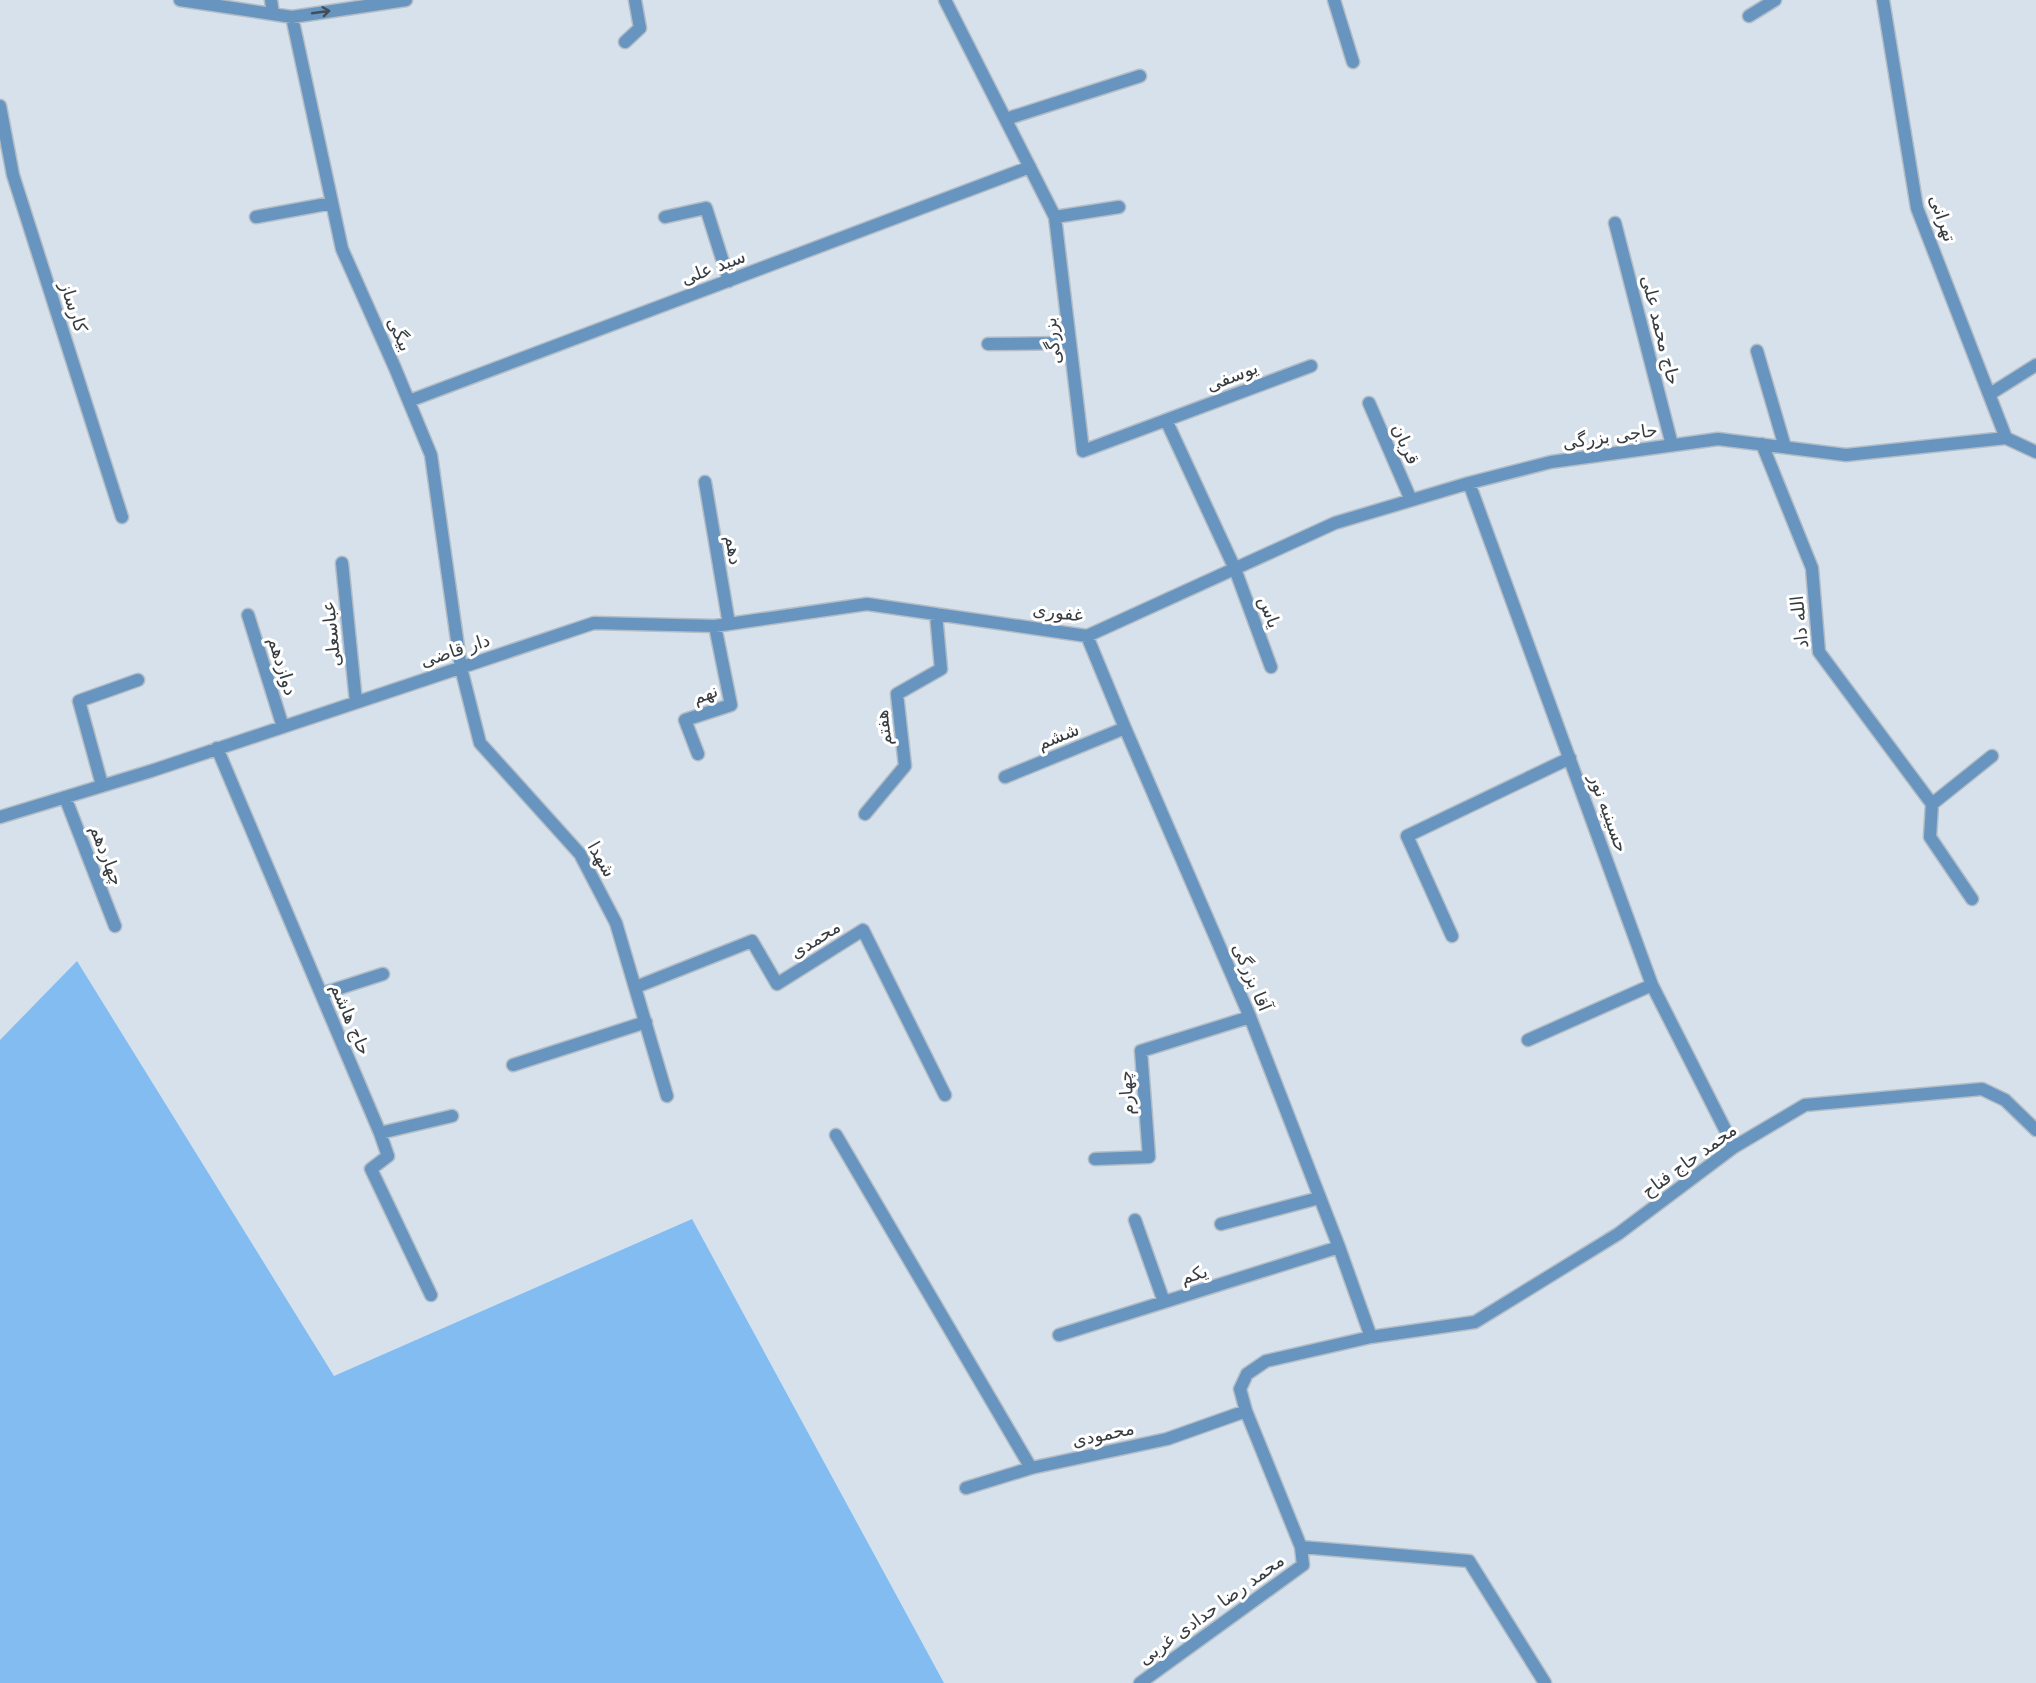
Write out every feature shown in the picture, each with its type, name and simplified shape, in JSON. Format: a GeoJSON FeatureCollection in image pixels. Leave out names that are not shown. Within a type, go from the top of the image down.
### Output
{"type":"FeatureCollection","features":[{"type":"Feature","properties":{"kind":"street"},"geometry":{"type":"LineString","coordinates":[[184,0],[292,16],[347,4],[406,0]]}},
{"type":"Feature","properties":{"kind":"street"},"geometry":{"type":"LineString","coordinates":[[271,0],[273,14]]}},
{"type":"Feature","properties":{"kind":"street"},"geometry":{"type":"LineString","coordinates":[[625,42],[640,28],[635,0]]}},
{"type":"Feature","properties":{"kind":"street","name":"بزرگی"},"geometry":{"type":"LineString","coordinates":[[945,0],[1055,216],[1083,451],[1166,420]]}},
{"type":"Feature","properties":{"kind":"street"},"geometry":{"type":"LineString","coordinates":[[1334,0],[1353,62]]}},
{"type":"Feature","properties":{"kind":"street"},"geometry":{"type":"LineString","coordinates":[[1749,16],[1775,0]]}},
{"type":"Feature","properties":{"kind":"street","name":"تهرانی"},"geometry":{"type":"LineString","coordinates":[[1883,0],[1917,208],[2006,438]]}},
{"type":"Feature","properties":{"kind":"street","name":"بیگی"},"geometry":{"type":"LineString","coordinates":[[292,16],[342,249],[431,454],[461,668]]}},
{"type":"Feature","properties":{"kind":"street"},"geometry":{"type":"LineString","coordinates":[[1006,119],[1140,76]]}},
{"type":"Feature","properties":{"kind":"street","name":"کارساز"},"geometry":{"type":"LineString","coordinates":[[0,106],[14,175],[122,517]]}},
{"type":"Feature","properties":{"kind":"street","name":"سید علی"},"geometry":{"type":"LineString","coordinates":[[409,401],[1030,167]]}},
{"type":"Feature","properties":{"kind":"street"},"geometry":{"type":"LineString","coordinates":[[256,217],[332,203]]}},
{"type":"Feature","properties":{"kind":"street"},"geometry":{"type":"LineString","coordinates":[[1055,216],[1119,207]]}},
{"type":"Feature","properties":{"kind":"street"},"geometry":{"type":"LineString","coordinates":[[665,217],[706,208],[729,281]]}},
{"type":"Feature","properties":{"kind":"street","name":"حاج محمد علی"},"geometry":{"type":"LineString","coordinates":[[1615,223],[1672,445]]}},
{"type":"Feature","properties":{"kind":"street"},"geometry":{"type":"LineString","coordinates":[[988,344],[1070,343]]}},
{"type":"Feature","properties":{"kind":"street"},"geometry":{"type":"LineString","coordinates":[[1757,351],[1785,447]]}},
{"type":"Feature","properties":{"kind":"street"},"geometry":{"type":"LineString","coordinates":[[1990,394],[2036,365]]}},
{"type":"Feature","properties":{"kind":"street","name":"یوسفی"},"geometry":{"type":"LineString","coordinates":[[1166,420],[1311,366]]}},
{"type":"Feature","properties":{"kind":"street","name":"قربان"},"geometry":{"type":"LineString","coordinates":[[1369,403],[1411,500]]}},
{"type":"Feature","properties":{"kind":"street"},"geometry":{"type":"LineString","coordinates":[[1166,420],[1236,569]]}},
{"type":"Feature","properties":{"kind":"street"},"geometry":{"type":"LineString","coordinates":[[2006,438],[2036,452]]}},
{"type":"Feature","properties":{"kind":"street","name":"حاجی بزرگی"},"geometry":{"type":"LineString","coordinates":[[1236,569],[1335,524],[1469,483],[1551,462],[1718,439],[1846,454],[2006,438]]}},
{"type":"Feature","properties":{"kind":"street","name":"الله داد"},"geometry":{"type":"LineString","coordinates":[[1762,444],[1812,568],[1819,652],[1932,804]]}},
{"type":"Feature","properties":{"kind":"street","name":"دهم"},"geometry":{"type":"LineString","coordinates":[[705,482],[729,624]]}},
{"type":"Feature","properties":{"kind":"street","name":"حسینیه نور"},"geometry":{"type":"LineString","coordinates":[[1469,483],[1652,985],[1734,1147]]}},
{"type":"Feature","properties":{"kind":"street","name":"عباسعلی"},"geometry":{"type":"LineString","coordinates":[[342,563],[356,702]]}},
{"type":"Feature","properties":{"kind":"street","name":"غفوری"},"geometry":{"type":"LineString","coordinates":[[936,614],[1087,636],[1236,569]]}},
{"type":"Feature","properties":{"kind":"street","name":"یاس"},"geometry":{"type":"LineString","coordinates":[[1236,569],[1271,667]]}},
{"type":"Feature","properties":{"kind":"street","name":"دار قاضی"},"geometry":{"type":"LineString","coordinates":[[0,817],[283,727],[594,623],[715,626],[867,604],[936,614]]}},
{"type":"Feature","properties":{"kind":"street","name":"هفتم"},"geometry":{"type":"LineString","coordinates":[[865,814],[905,766],[897,694],[941,669],[936,614]]}},
{"type":"Feature","properties":{"kind":"street","name":"دوازدهم"},"geometry":{"type":"LineString","coordinates":[[248,615],[283,727]]}},
{"type":"Feature","properties":{"kind":"street","name":"نهم"},"geometry":{"type":"LineString","coordinates":[[698,754],[685,720],[731,705],[715,626]]}},
{"type":"Feature","properties":{"kind":"street","name":"آقا بزرگی"},"geometry":{"type":"LineString","coordinates":[[1087,636],[1250,1017],[1339,1247],[1371,1337]]}},
{"type":"Feature","properties":{"kind":"street","name":"شهدا"},"geometry":{"type":"LineString","coordinates":[[461,668],[480,743],[580,854],[616,923],[667,1096]]}},
{"type":"Feature","properties":{"kind":"street"},"geometry":{"type":"LineString","coordinates":[[102,785],[79,701],[138,680]]}},
{"type":"Feature","properties":{"kind":"street","name":"ششم"},"geometry":{"type":"LineString","coordinates":[[1005,777],[1125,728]]}},
{"type":"Feature","properties":{"kind":"street","name":"حاج هاشم"},"geometry":{"type":"LineString","coordinates":[[217,748],[380,1132],[388,1156],[371,1169],[431,1295]]}},
{"type":"Feature","properties":{"kind":"street"},"geometry":{"type":"LineString","coordinates":[[1972,899],[1930,837],[1932,804],[1992,756]]}},
{"type":"Feature","properties":{"kind":"street"},"geometry":{"type":"LineString","coordinates":[[1452,936],[1407,836],[1570,758]]}},
{"type":"Feature","properties":{"kind":"street","name":"چهاردهم"},"geometry":{"type":"LineString","coordinates":[[65,797],[115,926]]}},
{"type":"Feature","properties":{"kind":"street","name":"محمدی"},"geometry":{"type":"LineString","coordinates":[[636,987],[752,941],[777,984],[863,930],[945,1095]]}},
{"type":"Feature","properties":{"kind":"street"},"geometry":{"type":"LineString","coordinates":[[321,994],[383,974]]}},
{"type":"Feature","properties":{"kind":"street"},"geometry":{"type":"LineString","coordinates":[[1528,1040],[1652,985]]}},
{"type":"Feature","properties":{"kind":"street","name":"چهارم"},"geometry":{"type":"LineString","coordinates":[[1095,1158],[1149,1157],[1141,1051],[1250,1017]]}},
{"type":"Feature","properties":{"kind":"street"},"geometry":{"type":"LineString","coordinates":[[513,1065],[646,1022]]}},
{"type":"Feature","properties":{"kind":"street","name":"محمد حاج فناح"},"geometry":{"type":"LineString","coordinates":[[1303,1565],[1301,1547],[1246,1411],[1240,1389],[1247,1374],[1266,1361],[1371,1337],[1475,1322],[1618,1234],[1734,1147],[1805,1105],[1982,1089],[2005,1100],[2036,1130]]}},
{"type":"Feature","properties":{"kind":"street"},"geometry":{"type":"LineString","coordinates":[[380,1132],[452,1116]]}},
{"type":"Feature","properties":{"kind":"street"},"geometry":{"type":"LineString","coordinates":[[836,1135],[1031,1468]]}},
{"type":"Feature","properties":{"kind":"street"},"geometry":{"type":"LineString","coordinates":[[1221,1224],[1319,1198]]}},
{"type":"Feature","properties":{"kind":"street"},"geometry":{"type":"LineString","coordinates":[[1136,1220],[1164,1302]]}},
{"type":"Feature","properties":{"kind":"street","name":"یکم"},"geometry":{"type":"LineString","coordinates":[[1059,1335],[1339,1247]]}},
{"type":"Feature","properties":{"kind":"street","name":"محمودی"},"geometry":{"type":"LineString","coordinates":[[966,1488],[1031,1468],[1167,1439],[1246,1411]]}},
{"type":"Feature","properties":{"kind":"street"},"geometry":{"type":"LineString","coordinates":[[1301,1547],[1469,1561],[1545,1683]]}},
{"type":"Feature","properties":{"kind":"street","name":"محمد رضا حدادی غربی"},"geometry":{"type":"LineString","coordinates":[[1140,1683],[1303,1565]]}},
{"type":"Feature","properties":{"kind":"shaded area"},"geometry":{"type":"Polygon","coordinates":[[[77,961],[334,1376],[692,1219],[944,1683],[0,1683],[0,1040],[77,961]]]}}]}
